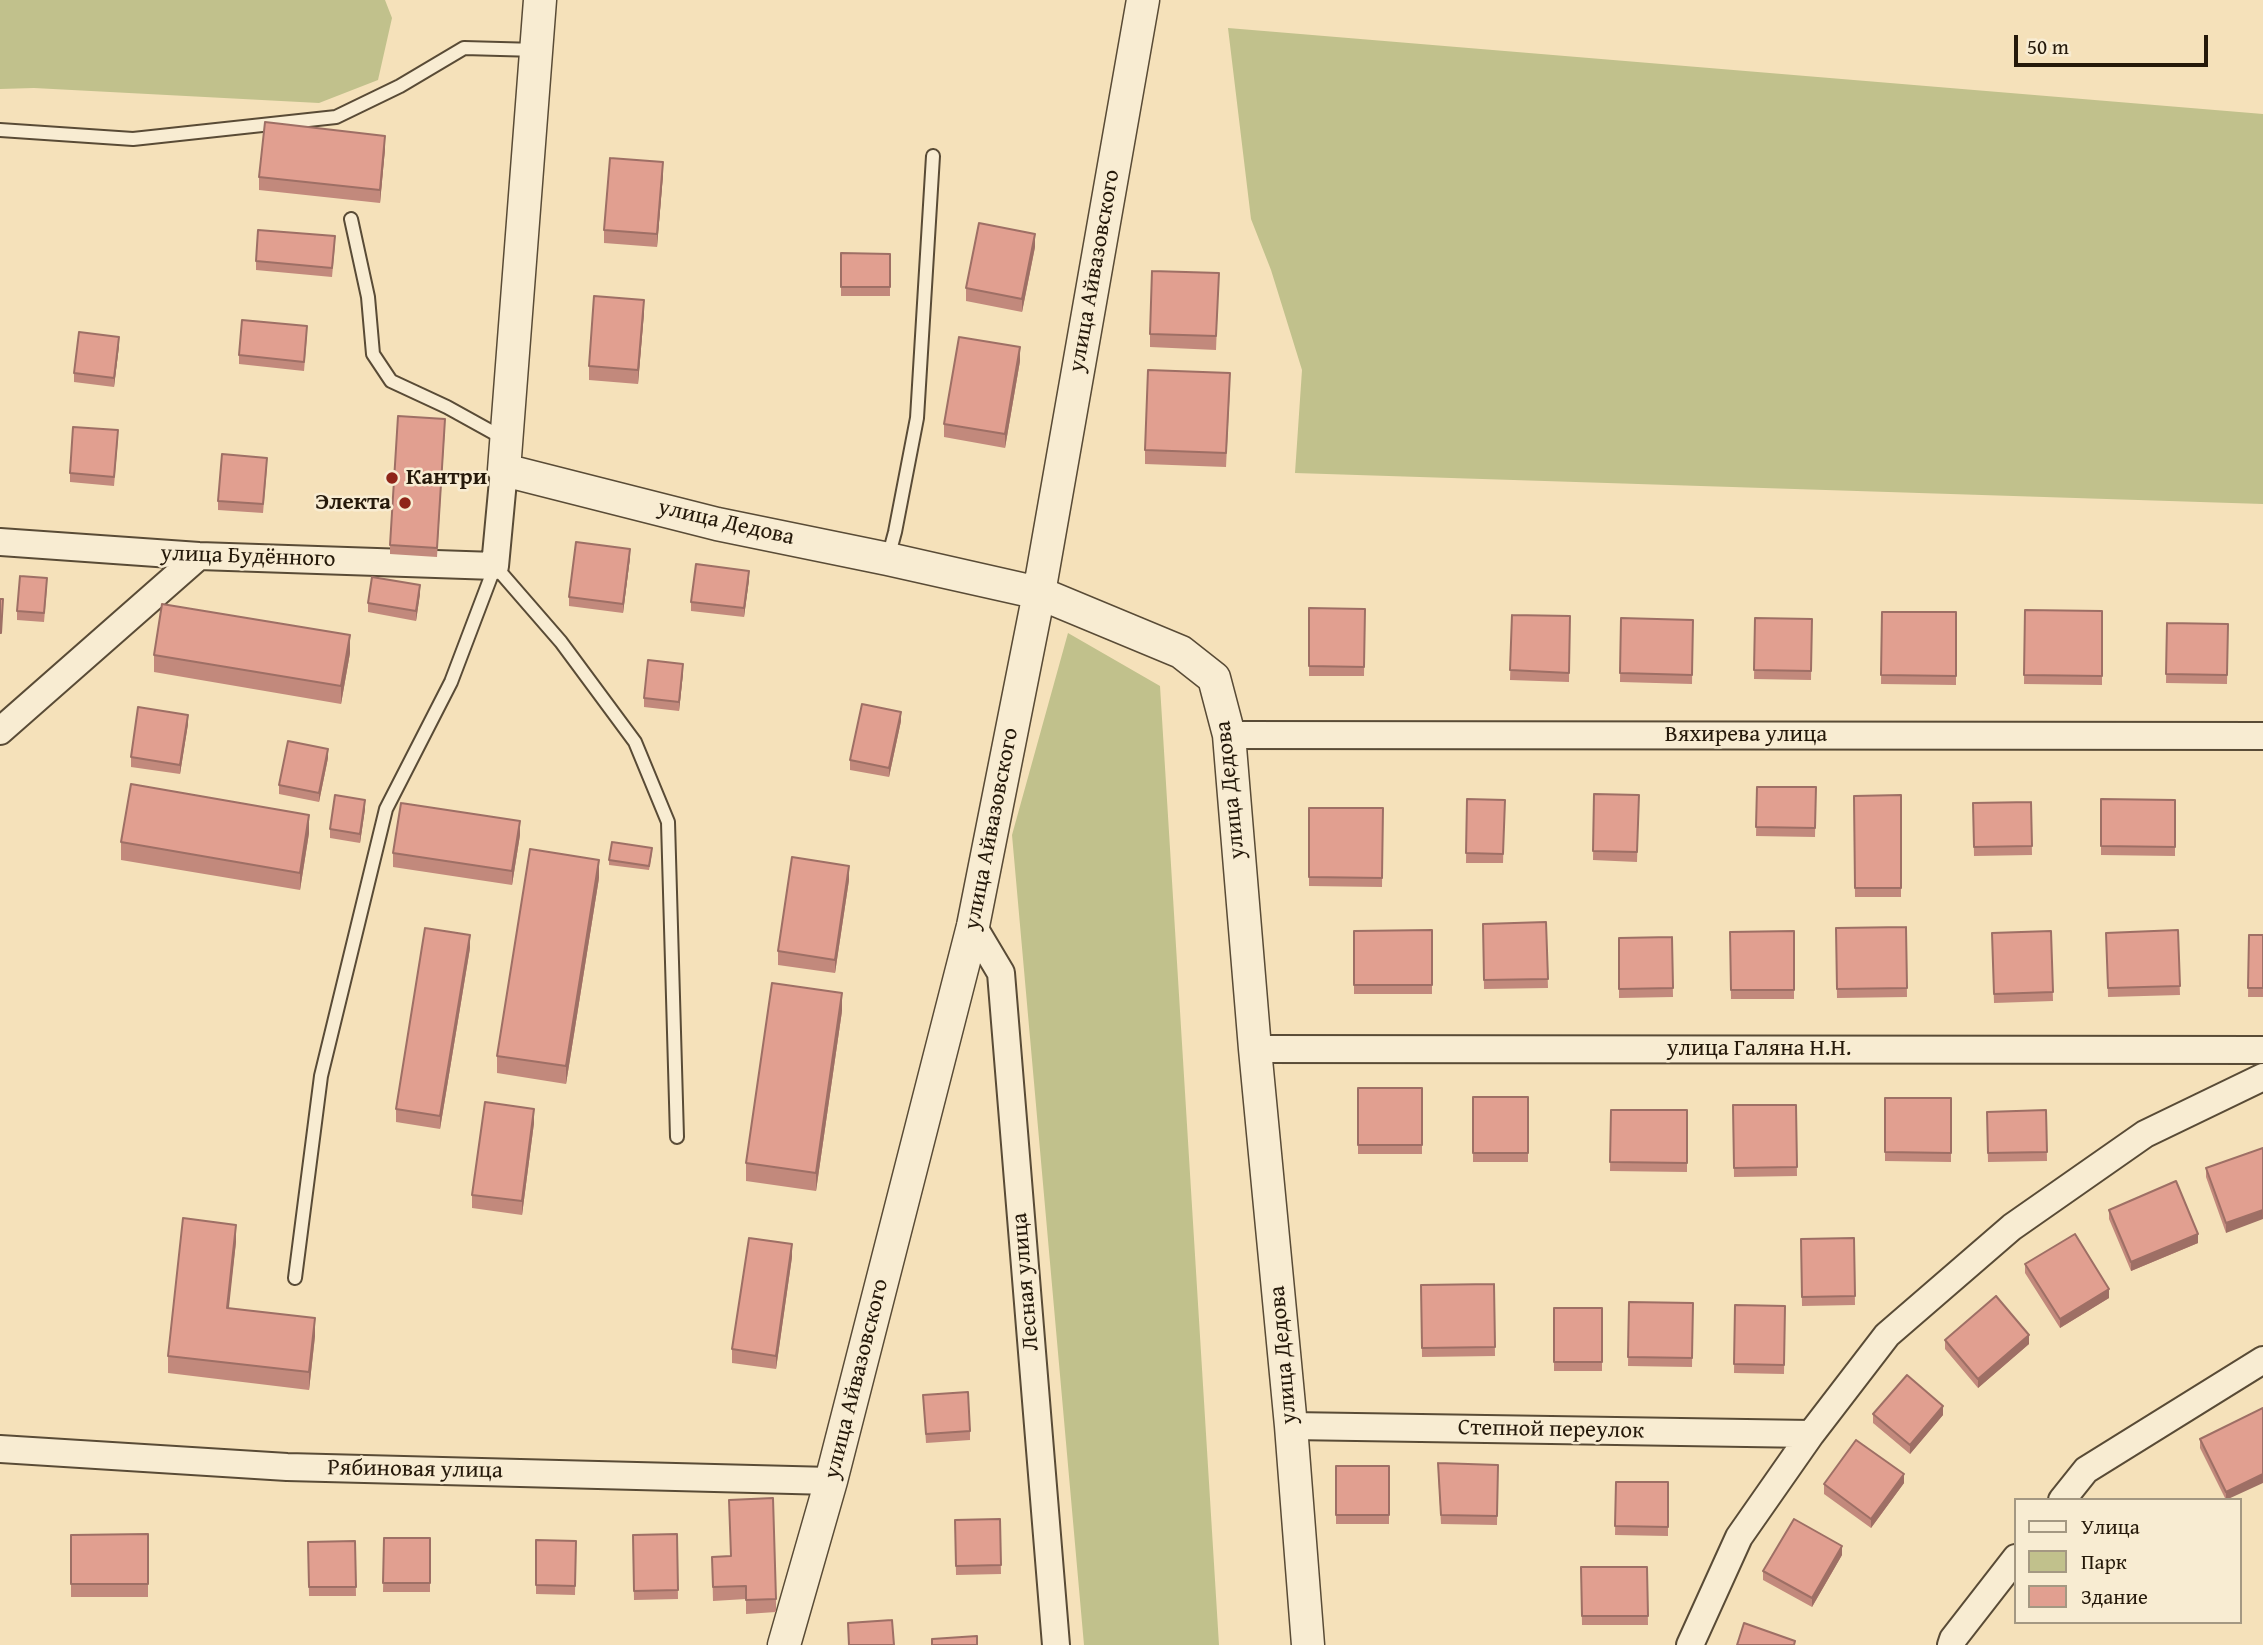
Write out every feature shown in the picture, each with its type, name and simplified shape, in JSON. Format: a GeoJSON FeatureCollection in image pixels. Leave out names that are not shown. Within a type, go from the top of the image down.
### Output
{"type":"FeatureCollection","features":[{"type":"Feature","properties":{"kind":"street"},"geometry":{"type":"LineString","coordinates":[[495,566],[540,0]]}},
{"type":"Feature","properties":{"kind":"street","name":"улица Айвазовского"},"geometry":{"type":"LineString","coordinates":[[784,1645],[831,1481],[973,926],[1039,593],[1143,0]]}},
{"type":"Feature","properties":{"kind":"street","name":"улица Дедова"},"geometry":{"type":"LineString","coordinates":[[505,455],[718,524],[1039,593],[1181,652],[1214,678],[1229,735],[1308,1645]]}},
{"type":"Feature","properties":{"kind":"street","name":"улица Будённого"},"geometry":{"type":"LineString","coordinates":[[0,542],[199,556],[495,566]]}},
{"type":"Feature","properties":{"kind":"street"},"geometry":{"type":"LineString","coordinates":[[0,731],[199,556]]}},
{"type":"Feature","properties":{"kind":"street","name":"Вяхирева улица"},"geometry":{"type":"LineString","coordinates":[[1229,735],[2263,736]]}},
{"type":"Feature","properties":{"kind":"street","name":"Лесная улица"},"geometry":{"type":"LineString","coordinates":[[973,926],[1001,973],[1055,1645]]}},
{"type":"Feature","properties":{"kind":"street","name":"улица Галяна Н.Н."},"geometry":{"type":"LineString","coordinates":[[1255,1049],[2263,1050]]}},
{"type":"Feature","properties":{"kind":"street"},"geometry":{"type":"LineString","coordinates":[[1690,1645],[1739,1536],[1811,1434],[1887,1335],[2012,1227],[2145,1133],[2263,1077]]}},
{"type":"Feature","properties":{"kind":"street"},"geometry":{"type":"LineString","coordinates":[[2064,1498],[2085,1470],[2263,1360]]}},
{"type":"Feature","properties":{"kind":"street","name":"Степной переулок"},"geometry":{"type":"LineString","coordinates":[[1291,1426],[1811,1434]]}},
{"type":"Feature","properties":{"kind":"street","name":"Рябиновая улица"},"geometry":{"type":"LineString","coordinates":[[0,1449],[287,1467],[831,1481]]}},
{"type":"Feature","properties":{"kind":"street"},"geometry":{"type":"LineString","coordinates":[[1951,1645],[2014,1561]]}},
{"type":"Feature","properties":{"kind":"lane"},"geometry":{"type":"LineString","coordinates":[[0,130],[133,139],[336,117],[400,86],[464,48],[537,50]]}},
{"type":"Feature","properties":{"kind":"lane"},"geometry":{"type":"LineString","coordinates":[[888,559],[917,418],[933,156]]}},
{"type":"Feature","properties":{"kind":"lane"},"geometry":{"type":"LineString","coordinates":[[351,219],[368,297],[373,354],[391,382],[447,407],[505,455]]}},
{"type":"Feature","properties":{"kind":"lane"},"geometry":{"type":"LineString","coordinates":[[295,1278],[321,1076],[386,809],[451,682],[495,566],[561,642],[635,742],[668,822],[677,1137]]}},
{"type":"Feature","properties":{"kind":"green space"},"geometry":{"type":"Polygon","coordinates":[[[0,0],[385,0],[392,18],[378,80],[319,103],[34,88],[0,89],[0,0]]]}},
{"type":"Feature","properties":{"kind":"green space"},"geometry":{"type":"Polygon","coordinates":[[[1228,28],[2263,114],[2263,504],[1295,473],[1302,370],[1271,270],[1251,219],[1228,28]]]}},
{"type":"Feature","properties":{"kind":"green space"},"geometry":{"type":"Polygon","coordinates":[[[1068,633],[1160,686],[1219,1645],[1084,1645],[1012,835],[1068,633]]]}},
{"type":"Feature","properties":{"kind":"building"},"geometry":{"type":"Polygon","coordinates":[[[265,122],[385,136],[380,190],[259,177],[265,122]]]}},
{"type":"Feature","properties":{"kind":"building"},"geometry":{"type":"Polygon","coordinates":[[[610,158],[663,162],[657,234],[604,230],[610,158]]]}},
{"type":"Feature","properties":{"kind":"building"},"geometry":{"type":"Polygon","coordinates":[[[979,223],[1035,234],[1022,299],[966,288],[979,223]]]}},
{"type":"Feature","properties":{"kind":"building"},"geometry":{"type":"Polygon","coordinates":[[[258,230],[335,236],[332,268],[256,261],[258,230]]]}},
{"type":"Feature","properties":{"kind":"building"},"geometry":{"type":"Polygon","coordinates":[[[841,253],[890,254],[890,287],[841,287],[841,253]]]}},
{"type":"Feature","properties":{"kind":"building"},"geometry":{"type":"Polygon","coordinates":[[[1152,271],[1219,273],[1216,336],[1150,334],[1152,271]]]}},
{"type":"Feature","properties":{"kind":"building"},"geometry":{"type":"Polygon","coordinates":[[[594,296],[644,300],[638,370],[589,366],[594,296]]]}},
{"type":"Feature","properties":{"kind":"building"},"geometry":{"type":"Polygon","coordinates":[[[242,320],[307,326],[304,362],[239,355],[242,320]]]}},
{"type":"Feature","properties":{"kind":"building"},"geometry":{"type":"Polygon","coordinates":[[[79,332],[119,337],[114,378],[74,373],[79,332]]]}},
{"type":"Feature","properties":{"kind":"building"},"geometry":{"type":"Polygon","coordinates":[[[959,337],[1020,347],[1005,434],[944,424],[959,337]]]}},
{"type":"Feature","properties":{"kind":"building"},"geometry":{"type":"Polygon","coordinates":[[[1148,370],[1230,373],[1226,453],[1145,450],[1148,370]]]}},
{"type":"Feature","properties":{"kind":"building"},"geometry":{"type":"Polygon","coordinates":[[[398,416],[445,419],[437,548],[390,545],[398,416]]]}},
{"type":"Feature","properties":{"kind":"building"},"geometry":{"type":"Polygon","coordinates":[[[73,427],[118,430],[114,477],[70,473],[73,427]]]}},
{"type":"Feature","properties":{"kind":"building"},"geometry":{"type":"Polygon","coordinates":[[[222,454],[267,458],[263,504],[218,501],[222,454]]]}},
{"type":"Feature","properties":{"kind":"building"},"geometry":{"type":"Polygon","coordinates":[[[576,542],[630,549],[623,604],[569,597],[576,542]]]}},
{"type":"Feature","properties":{"kind":"building"},"geometry":{"type":"Polygon","coordinates":[[[696,564],[749,571],[744,608],[691,602],[696,564]]]}},
{"type":"Feature","properties":{"kind":"building"},"geometry":{"type":"Polygon","coordinates":[[[20,576],[47,578],[44,613],[17,611],[20,576]]]}},
{"type":"Feature","properties":{"kind":"building"},"geometry":{"type":"Polygon","coordinates":[[[372,577],[420,585],[416,611],[368,603],[372,577]]]}},
{"type":"Feature","properties":{"kind":"building"},"geometry":{"type":"Polygon","coordinates":[[[0,599],[3,599],[1,633],[0,633],[0,599]]]}},
{"type":"Feature","properties":{"kind":"building"},"geometry":{"type":"Polygon","coordinates":[[[162,604],[350,635],[341,686],[154,655],[162,604]]]}},
{"type":"Feature","properties":{"kind":"building"},"geometry":{"type":"Polygon","coordinates":[[[1309,608],[1365,609],[1364,667],[1309,666],[1309,608]]]}},
{"type":"Feature","properties":{"kind":"building"},"geometry":{"type":"Polygon","coordinates":[[[2025,610],[2102,611],[2102,676],[2024,675],[2025,610]]]}},
{"type":"Feature","properties":{"kind":"building"},"geometry":{"type":"Polygon","coordinates":[[[1882,612],[1956,612],[1956,676],[1881,675],[1882,612]]]}},
{"type":"Feature","properties":{"kind":"building"},"geometry":{"type":"Polygon","coordinates":[[[1512,615],[1570,616],[1569,673],[1510,670],[1512,615]]]}},
{"type":"Feature","properties":{"kind":"building"},"geometry":{"type":"Polygon","coordinates":[[[1621,618],[1693,620],[1692,675],[1620,673],[1621,618]]]}},
{"type":"Feature","properties":{"kind":"building"},"geometry":{"type":"Polygon","coordinates":[[[1755,618],[1812,619],[1811,671],[1754,670],[1755,618]]]}},
{"type":"Feature","properties":{"kind":"building"},"geometry":{"type":"Polygon","coordinates":[[[2167,623],[2228,624],[2227,675],[2166,674],[2167,623]]]}},
{"type":"Feature","properties":{"kind":"building"},"geometry":{"type":"Polygon","coordinates":[[[648,660],[683,664],[679,702],[644,698],[648,660]]]}},
{"type":"Feature","properties":{"kind":"building"},"geometry":{"type":"Polygon","coordinates":[[[862,704],[901,712],[889,768],[850,760],[862,704]]]}},
{"type":"Feature","properties":{"kind":"building"},"geometry":{"type":"Polygon","coordinates":[[[138,707],[188,715],[180,765],[131,757],[138,707]]]}},
{"type":"Feature","properties":{"kind":"building"},"geometry":{"type":"Polygon","coordinates":[[[288,741],[328,749],[319,793],[279,785],[288,741]]]}},
{"type":"Feature","properties":{"kind":"building"},"geometry":{"type":"Polygon","coordinates":[[[131,784],[309,815],[300,873],[121,842],[131,784]]]}},
{"type":"Feature","properties":{"kind":"building"},"geometry":{"type":"Polygon","coordinates":[[[1757,787],[1816,787],[1815,828],[1756,827],[1757,787]]]}},
{"type":"Feature","properties":{"kind":"building"},"geometry":{"type":"Polygon","coordinates":[[[1594,794],[1639,795],[1637,852],[1593,851],[1594,794]]]}},
{"type":"Feature","properties":{"kind":"building"},"geometry":{"type":"Polygon","coordinates":[[[335,795],[365,800],[360,834],[330,829],[335,795]]]}},
{"type":"Feature","properties":{"kind":"building"},"geometry":{"type":"Polygon","coordinates":[[[1901,795],[1901,888],[1855,888],[1854,796],[1901,795]]]}},
{"type":"Feature","properties":{"kind":"building"},"geometry":{"type":"Polygon","coordinates":[[[1467,799],[1505,800],[1503,854],[1466,853],[1467,799]]]}},
{"type":"Feature","properties":{"kind":"building"},"geometry":{"type":"Polygon","coordinates":[[[2101,799],[2175,800],[2175,847],[2101,846],[2101,799]]]}},
{"type":"Feature","properties":{"kind":"building"},"geometry":{"type":"Polygon","coordinates":[[[2031,802],[2032,846],[1974,847],[1973,803],[2031,802]]]}},
{"type":"Feature","properties":{"kind":"building"},"geometry":{"type":"Polygon","coordinates":[[[401,803],[520,821],[512,871],[393,853],[401,803]]]}},
{"type":"Feature","properties":{"kind":"building"},"geometry":{"type":"Polygon","coordinates":[[[1309,808],[1383,808],[1382,878],[1309,877],[1309,808]]]}},
{"type":"Feature","properties":{"kind":"building"},"geometry":{"type":"Polygon","coordinates":[[[612,842],[652,848],[649,866],[609,860],[612,842]]]}},
{"type":"Feature","properties":{"kind":"building"},"geometry":{"type":"Polygon","coordinates":[[[530,849],[599,860],[566,1066],[497,1056],[530,849]]]}},
{"type":"Feature","properties":{"kind":"building"},"geometry":{"type":"Polygon","coordinates":[[[792,857],[849,866],[835,960],[778,951],[792,857]]]}},
{"type":"Feature","properties":{"kind":"building"},"geometry":{"type":"Polygon","coordinates":[[[1546,922],[1548,979],[1484,980],[1483,924],[1546,922]]]}},
{"type":"Feature","properties":{"kind":"building"},"geometry":{"type":"Polygon","coordinates":[[[1906,927],[1907,988],[1837,989],[1836,928],[1906,927]]]}},
{"type":"Feature","properties":{"kind":"building"},"geometry":{"type":"Polygon","coordinates":[[[425,928],[470,935],[440,1116],[396,1109],[425,928]]]}},
{"type":"Feature","properties":{"kind":"building"},"geometry":{"type":"Polygon","coordinates":[[[1432,930],[1432,985],[1354,985],[1354,931],[1432,930]]]}},
{"type":"Feature","properties":{"kind":"building"},"geometry":{"type":"Polygon","coordinates":[[[2178,930],[2180,986],[2108,988],[2106,933],[2178,930]]]}},
{"type":"Feature","properties":{"kind":"building"},"geometry":{"type":"Polygon","coordinates":[[[1794,931],[1794,990],[1731,990],[1730,932],[1794,931]]]}},
{"type":"Feature","properties":{"kind":"building"},"geometry":{"type":"Polygon","coordinates":[[[2051,931],[2053,992],[1994,994],[1992,933],[2051,931]]]}},
{"type":"Feature","properties":{"kind":"building"},"geometry":{"type":"Polygon","coordinates":[[[2249,935],[2263,935],[2263,988],[2248,988],[2249,935]]]}},
{"type":"Feature","properties":{"kind":"building"},"geometry":{"type":"Polygon","coordinates":[[[1672,937],[1673,988],[1619,989],[1619,938],[1672,937]]]}},
{"type":"Feature","properties":{"kind":"building"},"geometry":{"type":"Polygon","coordinates":[[[772,983],[842,993],[816,1173],[746,1163],[772,983]]]}},
{"type":"Feature","properties":{"kind":"building"},"geometry":{"type":"Polygon","coordinates":[[[1358,1088],[1422,1088],[1422,1145],[1358,1145],[1358,1088]]]}},
{"type":"Feature","properties":{"kind":"building"},"geometry":{"type":"Polygon","coordinates":[[[1473,1097],[1528,1097],[1528,1153],[1473,1153],[1473,1097]]]}},
{"type":"Feature","properties":{"kind":"building"},"geometry":{"type":"Polygon","coordinates":[[[1885,1098],[1951,1098],[1951,1153],[1885,1152],[1885,1098]]]}},
{"type":"Feature","properties":{"kind":"building"},"geometry":{"type":"Polygon","coordinates":[[[485,1102],[534,1109],[522,1201],[472,1195],[485,1102]]]}},
{"type":"Feature","properties":{"kind":"building"},"geometry":{"type":"Polygon","coordinates":[[[1733,1105],[1796,1105],[1797,1167],[1734,1168],[1733,1105]]]}},
{"type":"Feature","properties":{"kind":"building"},"geometry":{"type":"Polygon","coordinates":[[[1611,1110],[1687,1110],[1687,1163],[1610,1162],[1611,1110]]]}},
{"type":"Feature","properties":{"kind":"building"},"geometry":{"type":"Polygon","coordinates":[[[2046,1110],[2047,1152],[1988,1153],[1987,1112],[2046,1110]]]}},
{"type":"Feature","properties":{"kind":"building"},"geometry":{"type":"Polygon","coordinates":[[[2263,1148],[2263,1210],[2226,1223],[2206,1168],[2263,1148]]]}},
{"type":"Feature","properties":{"kind":"building"},"geometry":{"type":"Polygon","coordinates":[[[2176,1181],[2198,1234],[2131,1262],[2109,1210],[2176,1181]]]}},
{"type":"Feature","properties":{"kind":"building"},"geometry":{"type":"Polygon","coordinates":[[[183,1218],[236,1225],[227,1308],[315,1318],[309,1372],[168,1356],[183,1218]]]}},
{"type":"Feature","properties":{"kind":"building"},"geometry":{"type":"Polygon","coordinates":[[[2075,1234],[2109,1289],[2060,1319],[2025,1264],[2075,1234]]]}},
{"type":"Feature","properties":{"kind":"building"},"geometry":{"type":"Polygon","coordinates":[[[749,1238],[792,1244],[776,1356],[732,1349],[749,1238]]]}},
{"type":"Feature","properties":{"kind":"building"},"geometry":{"type":"Polygon","coordinates":[[[1854,1238],[1855,1296],[1802,1297],[1801,1239],[1854,1238]]]}},
{"type":"Feature","properties":{"kind":"building"},"geometry":{"type":"Polygon","coordinates":[[[1494,1284],[1495,1347],[1422,1348],[1421,1285],[1494,1284]]]}},
{"type":"Feature","properties":{"kind":"building"},"geometry":{"type":"Polygon","coordinates":[[[1996,1296],[2029,1335],[1978,1379],[1945,1340],[1996,1296]]]}},
{"type":"Feature","properties":{"kind":"building"},"geometry":{"type":"Polygon","coordinates":[[[1629,1302],[1693,1303],[1692,1358],[1628,1357],[1629,1302]]]}},
{"type":"Feature","properties":{"kind":"building"},"geometry":{"type":"Polygon","coordinates":[[[1735,1305],[1785,1306],[1784,1365],[1734,1364],[1735,1305]]]}},
{"type":"Feature","properties":{"kind":"building"},"geometry":{"type":"Polygon","coordinates":[[[1554,1308],[1602,1308],[1602,1362],[1554,1362],[1554,1308]]]}},
{"type":"Feature","properties":{"kind":"building"},"geometry":{"type":"Polygon","coordinates":[[[1907,1375],[1943,1406],[1910,1445],[1873,1414],[1907,1375]]]}},
{"type":"Feature","properties":{"kind":"building"},"geometry":{"type":"Polygon","coordinates":[[[968,1392],[970,1431],[926,1434],[923,1395],[968,1392]]]}},
{"type":"Feature","properties":{"kind":"building"},"geometry":{"type":"Polygon","coordinates":[[[2263,1408],[2263,1474],[2226,1492],[2200,1439],[2263,1408]]]}},
{"type":"Feature","properties":{"kind":"building"},"geometry":{"type":"Polygon","coordinates":[[[1856,1440],[1904,1474],[1871,1519],[1824,1484],[1856,1440]]]}},
{"type":"Feature","properties":{"kind":"building"},"geometry":{"type":"Polygon","coordinates":[[[1438,1463],[1498,1465],[1497,1516],[1441,1515],[1438,1463]]]}},
{"type":"Feature","properties":{"kind":"building"},"geometry":{"type":"Polygon","coordinates":[[[1336,1466],[1389,1466],[1389,1515],[1336,1515],[1336,1466]]]}},
{"type":"Feature","properties":{"kind":"building"},"geometry":{"type":"Polygon","coordinates":[[[1616,1482],[1668,1482],[1668,1527],[1615,1526],[1616,1482]]]}},
{"type":"Feature","properties":{"kind":"building"},"geometry":{"type":"Polygon","coordinates":[[[773,1498],[776,1599],[746,1600],[746,1586],[713,1587],[712,1557],[731,1556],[729,1500],[773,1498]]]}},
{"type":"Feature","properties":{"kind":"building"},"geometry":{"type":"Polygon","coordinates":[[[1000,1519],[1001,1565],[956,1566],[955,1520],[1000,1519]]]}},
{"type":"Feature","properties":{"kind":"building"},"geometry":{"type":"Polygon","coordinates":[[[1794,1519],[1842,1546],[1812,1598],[1763,1571],[1794,1519]]]}},
{"type":"Feature","properties":{"kind":"building"},"geometry":{"type":"Polygon","coordinates":[[[148,1534],[148,1584],[71,1584],[71,1535],[148,1534]]]}},
{"type":"Feature","properties":{"kind":"building"},"geometry":{"type":"Polygon","coordinates":[[[677,1534],[678,1590],[634,1591],[633,1535],[677,1534]]]}},
{"type":"Feature","properties":{"kind":"building"},"geometry":{"type":"Polygon","coordinates":[[[384,1538],[430,1538],[430,1583],[383,1583],[384,1538]]]}},
{"type":"Feature","properties":{"kind":"building"},"geometry":{"type":"Polygon","coordinates":[[[536,1540],[576,1541],[575,1586],[536,1585],[536,1540]]]}},
{"type":"Feature","properties":{"kind":"building"},"geometry":{"type":"Polygon","coordinates":[[[355,1541],[356,1587],[309,1587],[308,1542],[355,1541]]]}},
{"type":"Feature","properties":{"kind":"building"},"geometry":{"type":"Polygon","coordinates":[[[1581,1567],[1647,1567],[1648,1616],[1582,1616],[1581,1567]]]}},
{"type":"Feature","properties":{"kind":"building"},"geometry":{"type":"Polygon","coordinates":[[[892,1620],[894,1645],[849,1645],[848,1623],[892,1620]]]}},
{"type":"Feature","properties":{"kind":"building"},"geometry":{"type":"Polygon","coordinates":[[[1744,1623],[1795,1641],[1794,1645],[1737,1645],[1744,1623]]]}},
{"type":"Feature","properties":{"kind":"building"},"geometry":{"type":"Polygon","coordinates":[[[977,1636],[977,1645],[932,1645],[932,1639],[977,1636]]]}},
{"type":"Feature","properties":{"kind":"place","name":"Кантри"},"geometry":{"type":"Point","coordinates":[392,478]}},
{"type":"Feature","properties":{"kind":"place","name":"Электа"},"geometry":{"type":"Point","coordinates":[405,503]}}]}
